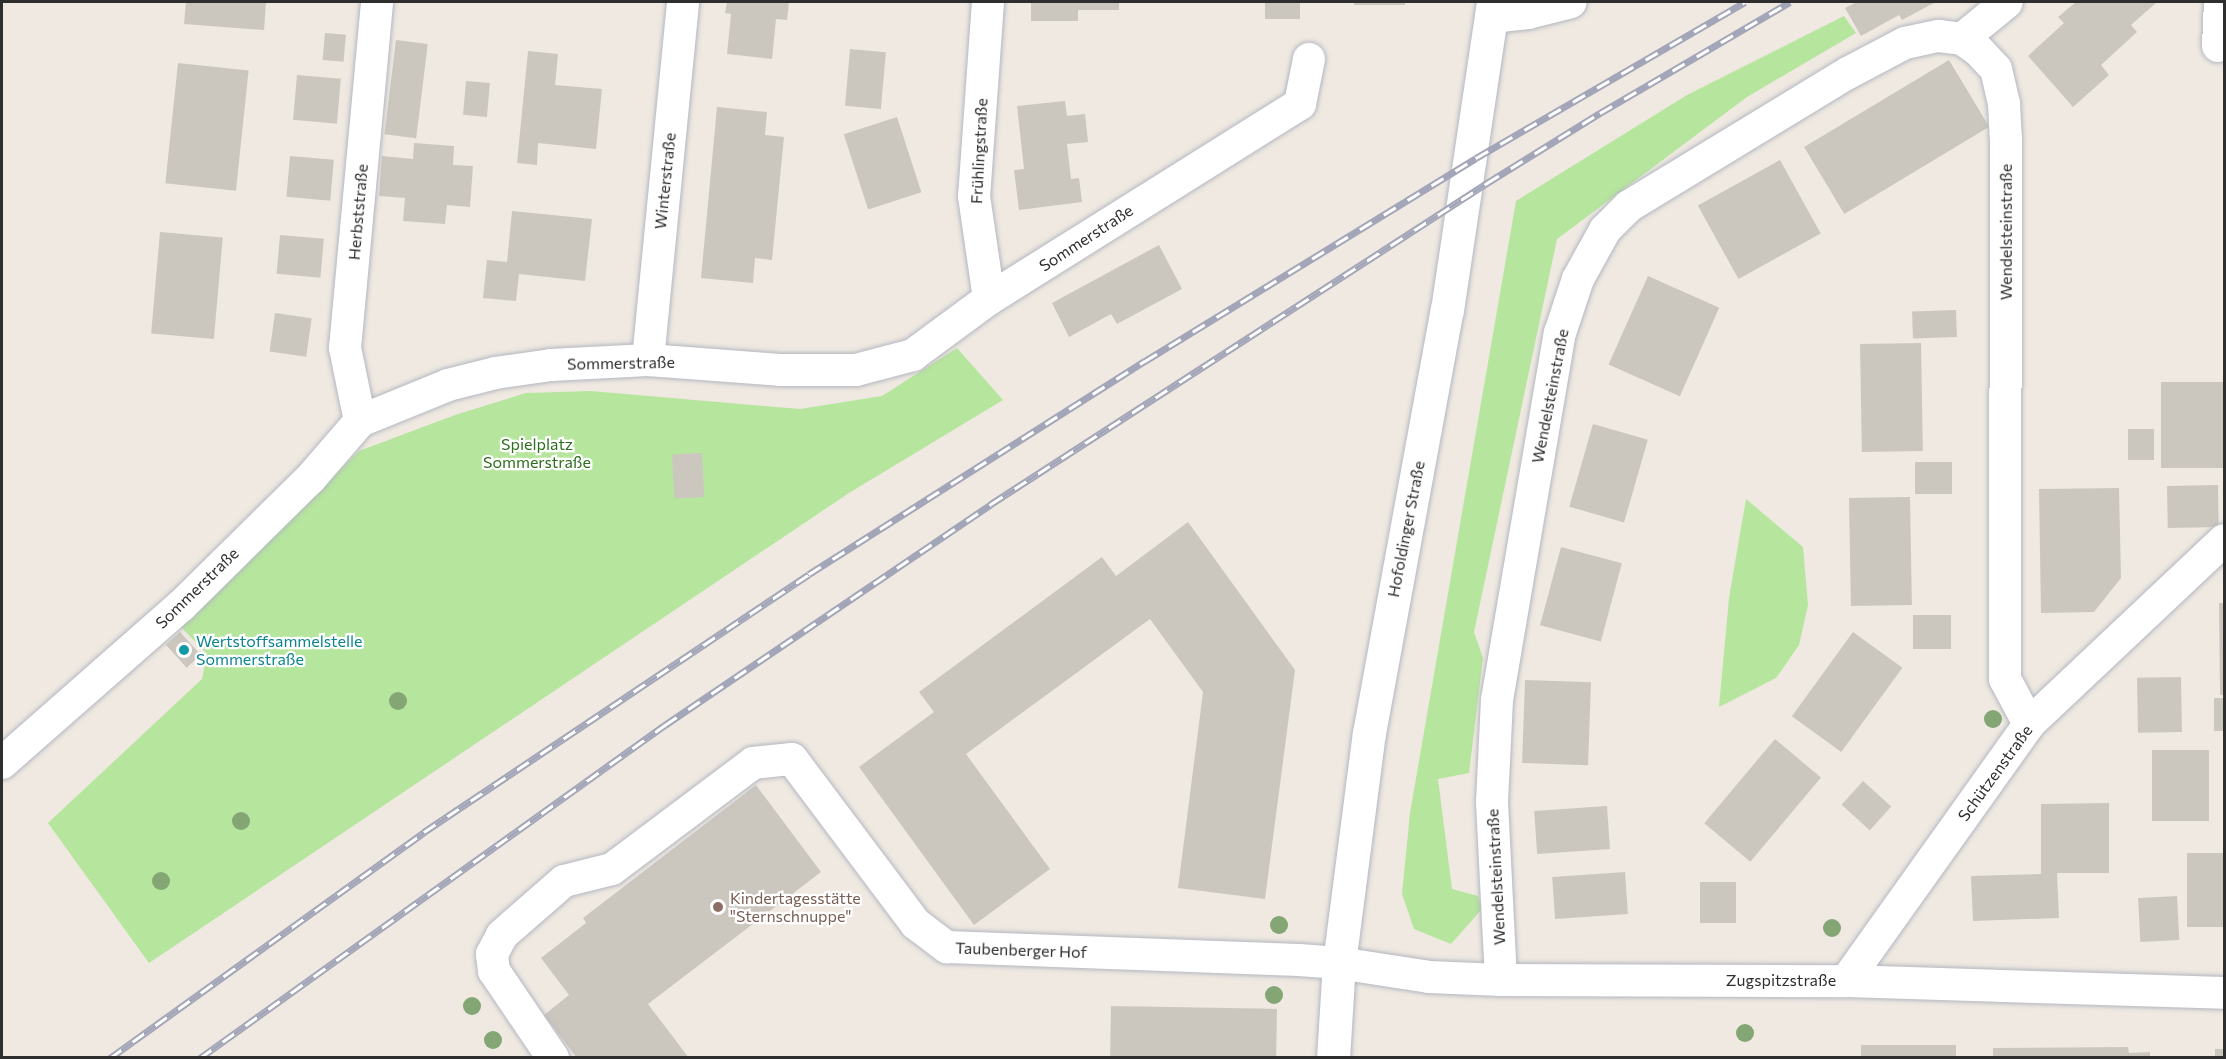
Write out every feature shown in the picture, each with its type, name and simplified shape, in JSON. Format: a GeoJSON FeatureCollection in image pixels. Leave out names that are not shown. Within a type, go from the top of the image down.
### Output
{"type":"FeatureCollection","features":[{"type":"Feature","properties":{"kind":"main road","name":"Hofoldinger Straße"},"geometry":{"type":"LineString","coordinates":[[1333,1058],[1339,963],[1369,733],[1448,310],[1492,9]]}},
{"type":"Feature","properties":{"kind":"street","name":"Herbststraße"},"geometry":{"type":"LineString","coordinates":[[360,421],[345,348],[377,2]]}},
{"type":"Feature","properties":{"kind":"street","name":"Winterstraße"},"geometry":{"type":"LineString","coordinates":[[648,360],[683,2]]}},
{"type":"Feature","properties":{"kind":"street","name":"Frühlingstraße"},"geometry":{"type":"LineString","coordinates":[[988,2],[974,196],[989,300]]}},
{"type":"Feature","properties":{"kind":"street"},"geometry":{"type":"LineString","coordinates":[[1492,9],[1528,13],[1571,2]]}},
{"type":"Feature","properties":{"kind":"street"},"geometry":{"type":"LineString","coordinates":[[1962,39],[2007,2]]}},
{"type":"Feature","properties":{"kind":"street"},"geometry":{"type":"LineString","coordinates":[[2218,46],[2220,2]]}},
{"type":"Feature","properties":{"kind":"street","name":"Wendelsteinstraße"},"geometry":{"type":"LineString","coordinates":[[1501,980],[1492,802],[1497,700],[1560,333],[1578,279],[1605,231],[1629,206],[1848,73],[1905,43],[1939,36],[1962,39],[1978,50],[1996,69],[2004,102],[2007,208],[2005,679],[2029,724]]}},
{"type":"Feature","properties":{"kind":"street","name":"Sommerstraße"},"geometry":{"type":"LineString","coordinates":[[2,763],[181,606],[310,478],[360,421],[448,385],[495,373],[551,364],[648,360],[780,370],[856,370],[913,355],[989,300],[1300,104],[1309,59]]}},
{"type":"Feature","properties":{"kind":"street","name":"Schützenstraße"},"geometry":{"type":"LineString","coordinates":[[1846,981],[2029,724],[2224,540]]}},
{"type":"Feature","properties":{"kind":"street","name":"Taubenberger Hof"},"geometry":{"type":"LineString","coordinates":[[554,1058],[494,972],[492,954],[502,936],[564,881],[612,869],[753,764],[792,759],[915,924],[947,947],[1339,963]]}},
{"type":"Feature","properties":{"kind":"street","name":"Zugspitzstraße"},"geometry":{"type":"LineString","coordinates":[[1339,963],[1429,977],[1501,980],[1846,981],[2224,993]]}},
{"type":"Feature","properties":{"kind":"green space"},"geometry":{"type":"Polygon","coordinates":[[[1844,16],[1856,33],[1747,97],[1557,239],[1474,632],[1483,658],[1469,773],[1438,779],[1452,889],[1478,896],[1482,909],[1451,944],[1414,929],[1402,894],[1410,813],[1516,201],[1687,95],[1844,16]]]}},
{"type":"Feature","properties":{"kind":"green space","name":"Spielplatz Sommerstraße"},"geometry":{"type":"Polygon","coordinates":[[[957,348],[1003,400],[849,493],[149,963],[48,823],[202,679],[207,654],[181,627],[359,451],[455,415],[526,393],[591,391],[800,409],[882,396],[957,348]]]}},
{"type":"Feature","properties":{"kind":"green space"},"geometry":{"type":"Polygon","coordinates":[[[1746,499],[1803,547],[1808,605],[1799,645],[1776,678],[1719,707],[1729,598],[1746,499]]]}},
{"type":"Feature","properties":{"kind":"building"},"geometry":{"type":"Polygon","coordinates":[[[186,2],[266,2],[264,30],[184,24],[186,2]]]}},
{"type":"Feature","properties":{"kind":"building"},"geometry":{"type":"Polygon","coordinates":[[[727,2],[789,2],[787,20],[776,19],[772,59],[727,54],[731,14],[725,13],[727,2]]]}},
{"type":"Feature","properties":{"kind":"building"},"geometry":{"type":"Polygon","coordinates":[[[1031,2],[1119,2],[1119,10],[1078,10],[1078,21],[1031,21],[1031,2]]]}},
{"type":"Feature","properties":{"kind":"building"},"geometry":{"type":"Polygon","coordinates":[[[1265,2],[1300,2],[1300,19],[1265,19],[1265,2]]]}},
{"type":"Feature","properties":{"kind":"building"},"geometry":{"type":"Polygon","coordinates":[[[1354,2],[1405,2],[1405,5],[1354,5],[1354,2]]]}},
{"type":"Feature","properties":{"kind":"building"},"geometry":{"type":"Polygon","coordinates":[[[1857,2],[1936,2],[1902,20],[1899,15],[1861,36],[1845,8],[1857,2]]]}},
{"type":"Feature","properties":{"kind":"building"},"geometry":{"type":"Polygon","coordinates":[[[2076,2],[2157,2],[2131,25],[2137,32],[2101,65],[2109,75],[2073,107],[2028,56],[2064,23],[2058,17],[2076,2]]]}},
{"type":"Feature","properties":{"kind":"building"},"geometry":{"type":"Polygon","coordinates":[[[325,33],[346,35],[344,62],[323,60],[325,33]]]}},
{"type":"Feature","properties":{"kind":"building"},"geometry":{"type":"Polygon","coordinates":[[[396,40],[428,44],[416,138],[384,134],[396,40]]]}},
{"type":"Feature","properties":{"kind":"building"},"geometry":{"type":"Polygon","coordinates":[[[850,49],[886,52],[881,109],[845,106],[850,49]]]}},
{"type":"Feature","properties":{"kind":"building"},"geometry":{"type":"Polygon","coordinates":[[[528,51],[558,54],[555,85],[602,89],[596,149],[538,143],[537,165],[517,163],[528,51]]]}},
{"type":"Feature","properties":{"kind":"building"},"geometry":{"type":"Polygon","coordinates":[[[1949,60],[1989,127],[1844,214],[1804,147],[1949,60]]]}},
{"type":"Feature","properties":{"kind":"building"},"geometry":{"type":"Polygon","coordinates":[[[178,63],[249,70],[236,191],[165,183],[178,63]]]}},
{"type":"Feature","properties":{"kind":"building"},"geometry":{"type":"Polygon","coordinates":[[[297,75],[341,79],[337,124],[293,120],[297,75]]]}},
{"type":"Feature","properties":{"kind":"building"},"geometry":{"type":"Polygon","coordinates":[[[466,81],[490,83],[487,117],[463,115],[466,81]]]}},
{"type":"Feature","properties":{"kind":"building"},"geometry":{"type":"Polygon","coordinates":[[[1065,101],[1067,116],[1085,114],[1088,142],[1067,144],[1071,179],[1079,178],[1082,202],[1019,210],[1014,170],[1024,169],[1017,106],[1065,101]]]}},
{"type":"Feature","properties":{"kind":"building"},"geometry":{"type":"Polygon","coordinates":[[[717,107],[767,112],[765,135],[784,137],[772,260],[755,258],[753,283],[701,278],[717,107]]]}},
{"type":"Feature","properties":{"kind":"building"},"geometry":{"type":"Polygon","coordinates":[[[897,117],[921,192],[868,209],[844,134],[897,117]]]}},
{"type":"Feature","properties":{"kind":"building"},"geometry":{"type":"Polygon","coordinates":[[[414,143],[454,146],[453,165],[473,166],[470,207],[447,205],[445,224],[403,221],[405,198],[379,196],[382,156],[413,159],[414,143]]]}},
{"type":"Feature","properties":{"kind":"building"},"geometry":{"type":"Polygon","coordinates":[[[290,156],[334,160],[330,201],[286,197],[290,156]]]}},
{"type":"Feature","properties":{"kind":"building"},"geometry":{"type":"Polygon","coordinates":[[[1780,160],[1821,233],[1739,279],[1698,206],[1780,160]]]}},
{"type":"Feature","properties":{"kind":"building"},"geometry":{"type":"Polygon","coordinates":[[[512,211],[592,219],[585,281],[519,274],[516,301],[483,298],[487,260],[507,262],[512,211]]]}},
{"type":"Feature","properties":{"kind":"building"},"geometry":{"type":"Polygon","coordinates":[[[160,232],[223,237],[214,339],[151,334],[160,232]]]}},
{"type":"Feature","properties":{"kind":"building"},"geometry":{"type":"Polygon","coordinates":[[[280,235],[324,239],[320,278],[277,274],[280,235]]]}},
{"type":"Feature","properties":{"kind":"building"},"geometry":{"type":"Polygon","coordinates":[[[1159,245],[1182,289],[1117,324],[1111,314],[1069,337],[1052,303],[1159,245]]]}},
{"type":"Feature","properties":{"kind":"building"},"geometry":{"type":"Polygon","coordinates":[[[1648,276],[1719,308],[1680,396],[1609,365],[1648,276]]]}},
{"type":"Feature","properties":{"kind":"building"},"geometry":{"type":"Polygon","coordinates":[[[1956,310],[1957,337],[1913,339],[1912,312],[1956,310]]]}},
{"type":"Feature","properties":{"kind":"building"},"geometry":{"type":"Polygon","coordinates":[[[275,313],[312,318],[306,357],[270,352],[275,313]]]}},
{"type":"Feature","properties":{"kind":"building"},"geometry":{"type":"Polygon","coordinates":[[[1921,343],[1923,451],[1862,452],[1860,344],[1921,343]]]}},
{"type":"Feature","properties":{"kind":"building"},"geometry":{"type":"Polygon","coordinates":[[[2161,382],[2224,382],[2224,468],[2161,468],[2161,382]]]}},
{"type":"Feature","properties":{"kind":"building"},"geometry":{"type":"Polygon","coordinates":[[[1593,424],[1648,440],[1624,522],[1569,507],[1593,424]]]}},
{"type":"Feature","properties":{"kind":"building"},"geometry":{"type":"Polygon","coordinates":[[[2128,429],[2154,429],[2154,460],[2128,460],[2128,429]]]}},
{"type":"Feature","properties":{"kind":"building"},"geometry":{"type":"Polygon","coordinates":[[[702,453],[704,497],[674,499],[672,455],[702,453]]]}},
{"type":"Feature","properties":{"kind":"building"},"geometry":{"type":"Polygon","coordinates":[[[1915,462],[1952,462],[1952,494],[1915,494],[1915,462]]]}},
{"type":"Feature","properties":{"kind":"building"},"geometry":{"type":"Polygon","coordinates":[[[2218,485],[2219,527],[2168,528],[2167,486],[2218,485]]]}},
{"type":"Feature","properties":{"kind":"building"},"geometry":{"type":"Polygon","coordinates":[[[2119,488],[2121,578],[2094,612],[2041,613],[2039,489],[2119,488]]]}},
{"type":"Feature","properties":{"kind":"building"},"geometry":{"type":"Polygon","coordinates":[[[1910,497],[1912,605],[1851,606],[1849,498],[1910,497]]]}},
{"type":"Feature","properties":{"kind":"building"},"geometry":{"type":"Polygon","coordinates":[[[1188,522],[1295,670],[1265,899],[1178,888],[1203,692],[1150,619],[966,754],[1050,869],[974,925],[859,767],[934,712],[919,692],[1102,557],[1116,576],[1188,522]]]}},
{"type":"Feature","properties":{"kind":"building"},"geometry":{"type":"Polygon","coordinates":[[[1561,547],[1622,563],[1601,642],[1540,625],[1561,547]]]}},
{"type":"Feature","properties":{"kind":"building"},"geometry":{"type":"Polygon","coordinates":[[[2219,603],[2224,603],[2224,695],[2220,695],[2219,603]]]}},
{"type":"Feature","properties":{"kind":"building"},"geometry":{"type":"Polygon","coordinates":[[[1913,615],[1951,615],[1951,649],[1913,649],[1913,615]]]}},
{"type":"Feature","properties":{"kind":"building","name":"Wertstoffsammelstelle Sommerstraße"},"geometry":{"type":"Polygon","coordinates":[[[180,632],[201,655],[187,668],[166,645],[180,632]]]}},
{"type":"Feature","properties":{"kind":"building"},"geometry":{"type":"Polygon","coordinates":[[[1853,632],[1902,668],[1841,752],[1792,716],[1853,632]]]}},
{"type":"Feature","properties":{"kind":"building"},"geometry":{"type":"Polygon","coordinates":[[[2181,677],[2182,732],[2138,733],[2137,678],[2181,677]]]}},
{"type":"Feature","properties":{"kind":"building"},"geometry":{"type":"Polygon","coordinates":[[[1525,680],[1591,682],[1588,765],[1522,763],[1525,680]]]}},
{"type":"Feature","properties":{"kind":"building"},"geometry":{"type":"Polygon","coordinates":[[[2214,698],[2224,698],[2224,731],[2214,731],[2214,698]]]}},
{"type":"Feature","properties":{"kind":"building"},"geometry":{"type":"Polygon","coordinates":[[[1775,739],[1821,778],[1750,862],[1704,823],[1775,739]]]}},
{"type":"Feature","properties":{"kind":"building"},"geometry":{"type":"Polygon","coordinates":[[[2152,750],[2209,750],[2209,821],[2152,821],[2152,750]]]}},
{"type":"Feature","properties":{"kind":"building"},"geometry":{"type":"Polygon","coordinates":[[[1863,781],[1891,806],[1870,830],[1842,805],[1863,781]]]}},
{"type":"Feature","properties":{"kind":"building"},"geometry":{"type":"Polygon","coordinates":[[[756,785],[821,872],[648,1004],[689,1058],[577,1058],[544,1015],[569,995],[541,958],[586,923],[583,918],[756,785]]]}},
{"type":"Feature","properties":{"kind":"building"},"geometry":{"type":"Polygon","coordinates":[[[2109,803],[2109,873],[2057,873],[2059,918],[1973,921],[1971,876],[2041,874],[2041,804],[2109,803]]]}},
{"type":"Feature","properties":{"kind":"building"},"geometry":{"type":"Polygon","coordinates":[[[1607,806],[1610,849],[1537,854],[1534,811],[1607,806]]]}},
{"type":"Feature","properties":{"kind":"building"},"geometry":{"type":"Polygon","coordinates":[[[2187,853],[2224,853],[2224,927],[2187,927],[2187,853]]]}},
{"type":"Feature","properties":{"kind":"building"},"geometry":{"type":"Polygon","coordinates":[[[1625,872],[1628,914],[1555,919],[1552,877],[1625,872]]]}},
{"type":"Feature","properties":{"kind":"building"},"geometry":{"type":"Polygon","coordinates":[[[1700,882],[1736,882],[1736,923],[1700,923],[1700,882]]]}},
{"type":"Feature","properties":{"kind":"building"},"geometry":{"type":"Polygon","coordinates":[[[2177,896],[2179,940],[2140,942],[2138,898],[2177,896]]]}},
{"type":"Feature","properties":{"kind":"building"},"geometry":{"type":"Polygon","coordinates":[[[1111,1006],[1277,1009],[1276,1058],[1110,1058],[1111,1006]]]}},
{"type":"Feature","properties":{"kind":"building"},"geometry":{"type":"Polygon","coordinates":[[[1861,1045],[1956,1045],[1956,1058],[1861,1058],[1861,1045]]]}},
{"type":"Feature","properties":{"kind":"building"},"geometry":{"type":"Polygon","coordinates":[[[2128,1047],[2129,1053],[2150,1052],[2150,1058],[1993,1058],[1993,1048],[2128,1047]]]}},
{"type":"Feature","properties":{"kind":"building"},"geometry":{"type":"Polygon","coordinates":[[[2215,1049],[2224,1049],[2224,1058],[2215,1058],[2215,1049]]]}},
{"type":"Feature","properties":{"kind":"railway"},"geometry":{"type":"LineString","coordinates":[[110,1058],[424,832],[809,574],[1145,361],[1476,158],[1745,2]]}},
{"type":"Feature","properties":{"kind":"railway"},"geometry":{"type":"LineString","coordinates":[[200,1058],[665,725],[991,504],[1487,183],[1600,113],[1790,2]]}},
{"type":"Feature","properties":{"kind":"place","name":"Wertstoffsammelstelle Sommerstraße"},"geometry":{"type":"Point","coordinates":[184,650]}},
{"type":"Feature","properties":{"kind":"place","name":"Kindertagesstätte \"Sternschnuppe\""},"geometry":{"type":"Point","coordinates":[718,907]}}]}
